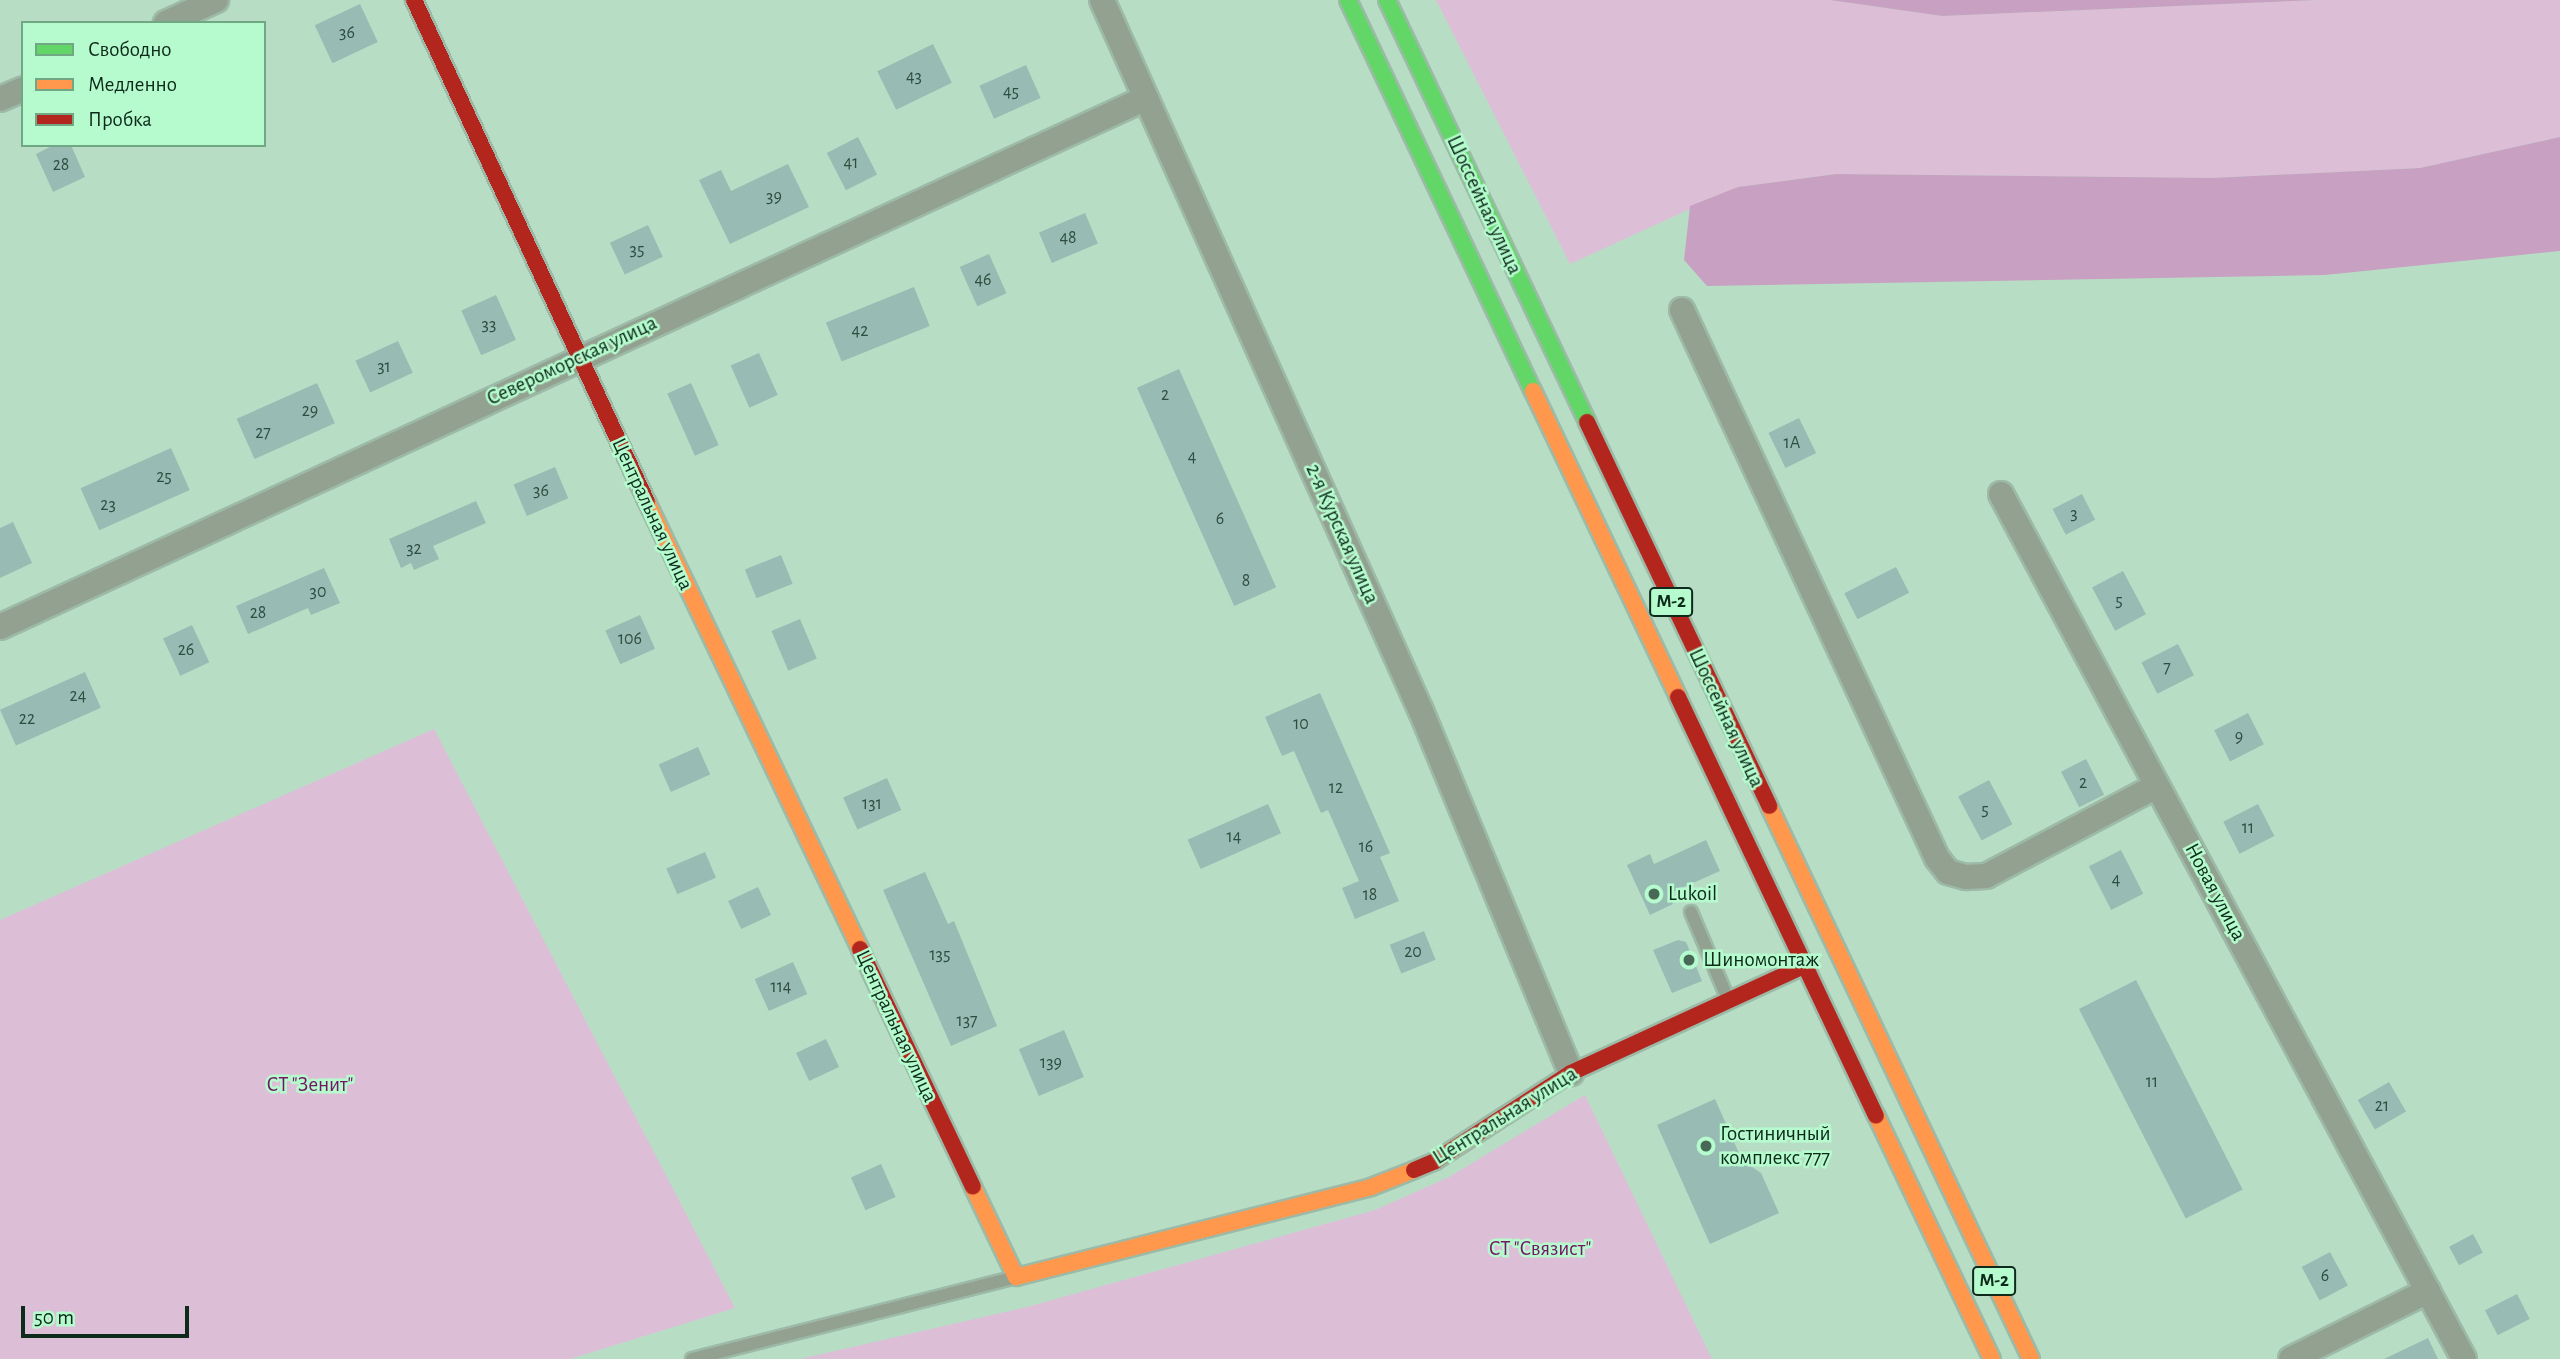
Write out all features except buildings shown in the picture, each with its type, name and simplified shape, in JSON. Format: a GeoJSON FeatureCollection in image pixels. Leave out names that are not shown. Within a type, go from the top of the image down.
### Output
{"type":"FeatureCollection","features":[{"type":"Feature","properties":{"kind":"main road","name":"Центральная улица"},"geometry":{"type":"LineString","coordinates":[[414,0],[578,358],[1016,1277],[1370,1187],[1435,1161],[1571,1073],[1804,966]]}},
{"type":"Feature","properties":{"kind":"main road","name":"Шоссейная улица"},"geometry":{"type":"LineString","coordinates":[[1348,0],[1992,1359]]}},
{"type":"Feature","properties":{"kind":"main road","name":"Шоссейная улица"},"geometry":{"type":"LineString","coordinates":[[1387,0],[2031,1359]]}},
{"type":"Feature","properties":{"kind":"street"},"geometry":{"type":"LineString","coordinates":[[170,21],[216,0]]}},
{"type":"Feature","properties":{"kind":"street","name":"2-я Курская улица"},"geometry":{"type":"LineString","coordinates":[[1102,0],[1421,711],[1571,1073]]}},
{"type":"Feature","properties":{"kind":"street"},"geometry":{"type":"LineString","coordinates":[[0,99],[21,90]]}},
{"type":"Feature","properties":{"kind":"street","name":"Североморская улица"},"geometry":{"type":"LineString","coordinates":[[0,627],[1146,98]]}},
{"type":"Feature","properties":{"kind":"street"},"geometry":{"type":"LineString","coordinates":[[1682,310],[1937,858],[1948,872],[1966,877],[1986,876],[2157,786]]}},
{"type":"Feature","properties":{"kind":"street","name":"Новая улица"},"geometry":{"type":"LineString","coordinates":[[2001,494],[2464,1359]]}},
{"type":"Feature","properties":{"kind":"street"},"geometry":{"type":"LineString","coordinates":[[2291,1359],[2428,1291]]}},
{"type":"Feature","properties":{"kind":"lane"},"geometry":{"type":"LineString","coordinates":[[1690,912],[1729,1000]]}},
{"type":"Feature","properties":{"kind":"lane"},"geometry":{"type":"LineString","coordinates":[[692,1359],[1016,1277]]}},
{"type":"Feature","properties":{"kind":"green space"},"geometry":{"type":"Polygon","coordinates":[[[1436,0],[1830,0],[1942,16],[2317,0],[2560,0],[2560,137],[2420,168],[2212,178],[1836,174],[1738,187],[1570,264],[1436,0]]]}},
{"type":"Feature","properties":{"kind":"green space","name":"СТ \"Зенит\""},"geometry":{"type":"Polygon","coordinates":[[[434,729],[735,1308],[570,1359],[0,1359],[0,920],[434,729]]]}},
{"type":"Feature","properties":{"kind":"green space","name":"СТ \"Связист\""},"geometry":{"type":"Polygon","coordinates":[[[1585,1095],[1712,1359],[800,1359],[1027,1307],[1375,1210],[1449,1177],[1585,1095]]]}},
{"type":"Feature","properties":{"kind":"shaded area"},"geometry":{"type":"Polygon","coordinates":[[[1830,0],[2317,0],[1942,16],[1830,0]]]}},
{"type":"Feature","properties":{"kind":"shaded area"},"geometry":{"type":"Polygon","coordinates":[[[2560,137],[2560,251],[2325,275],[1707,286],[1684,260],[1690,206],[1738,187],[1836,174],[2212,178],[2420,168],[2560,137]]]}},
{"type":"Feature","properties":{"kind":"traffic: fast"},"geometry":{"type":"LineString","coordinates":[[1348,0],[1533,391]]}},
{"type":"Feature","properties":{"kind":"traffic: fast"},"geometry":{"type":"LineString","coordinates":[[1387,0],[1587,422]]}},
{"type":"Feature","properties":{"kind":"traffic: slow"},"geometry":{"type":"LineString","coordinates":[[1533,391],[1678,697]]}},
{"type":"Feature","properties":{"kind":"traffic: slow"},"geometry":{"type":"LineString","coordinates":[[647,502],[860,949]]}},
{"type":"Feature","properties":{"kind":"traffic: slow"},"geometry":{"type":"LineString","coordinates":[[1769,806],[2031,1359]]}},
{"type":"Feature","properties":{"kind":"traffic: slow"},"geometry":{"type":"LineString","coordinates":[[1876,1115],[1992,1359]]}},
{"type":"Feature","properties":{"kind":"traffic: slow"},"geometry":{"type":"LineString","coordinates":[[973,1187],[1016,1277],[1371,1187],[1414,1170]]}},
{"type":"Feature","properties":{"kind":"traffic: jam"},"geometry":{"type":"LineString","coordinates":[[414,0],[647,502]]}},
{"type":"Feature","properties":{"kind":"traffic: jam"},"geometry":{"type":"LineString","coordinates":[[1587,422],[1769,806]]}},
{"type":"Feature","properties":{"kind":"traffic: jam"},"geometry":{"type":"LineString","coordinates":[[1678,697],[1876,1115]]}},
{"type":"Feature","properties":{"kind":"traffic: jam"},"geometry":{"type":"LineString","coordinates":[[860,949],[973,1187]]}},
{"type":"Feature","properties":{"kind":"traffic: jam"},"geometry":{"type":"LineString","coordinates":[[1414,1170],[1435,1161],[1571,1073],[1804,966]]}},
{"type":"Feature","properties":{"kind":"place","name":"Lukoil"},"geometry":{"type":"Point","coordinates":[1654,894]}},
{"type":"Feature","properties":{"kind":"place","name":"Шиномонтаж"},"geometry":{"type":"Point","coordinates":[1689,960]}},
{"type":"Feature","properties":{"kind":"place","name":"Гостиничный комплекс 777"},"geometry":{"type":"Point","coordinates":[1706,1146]}}]}
